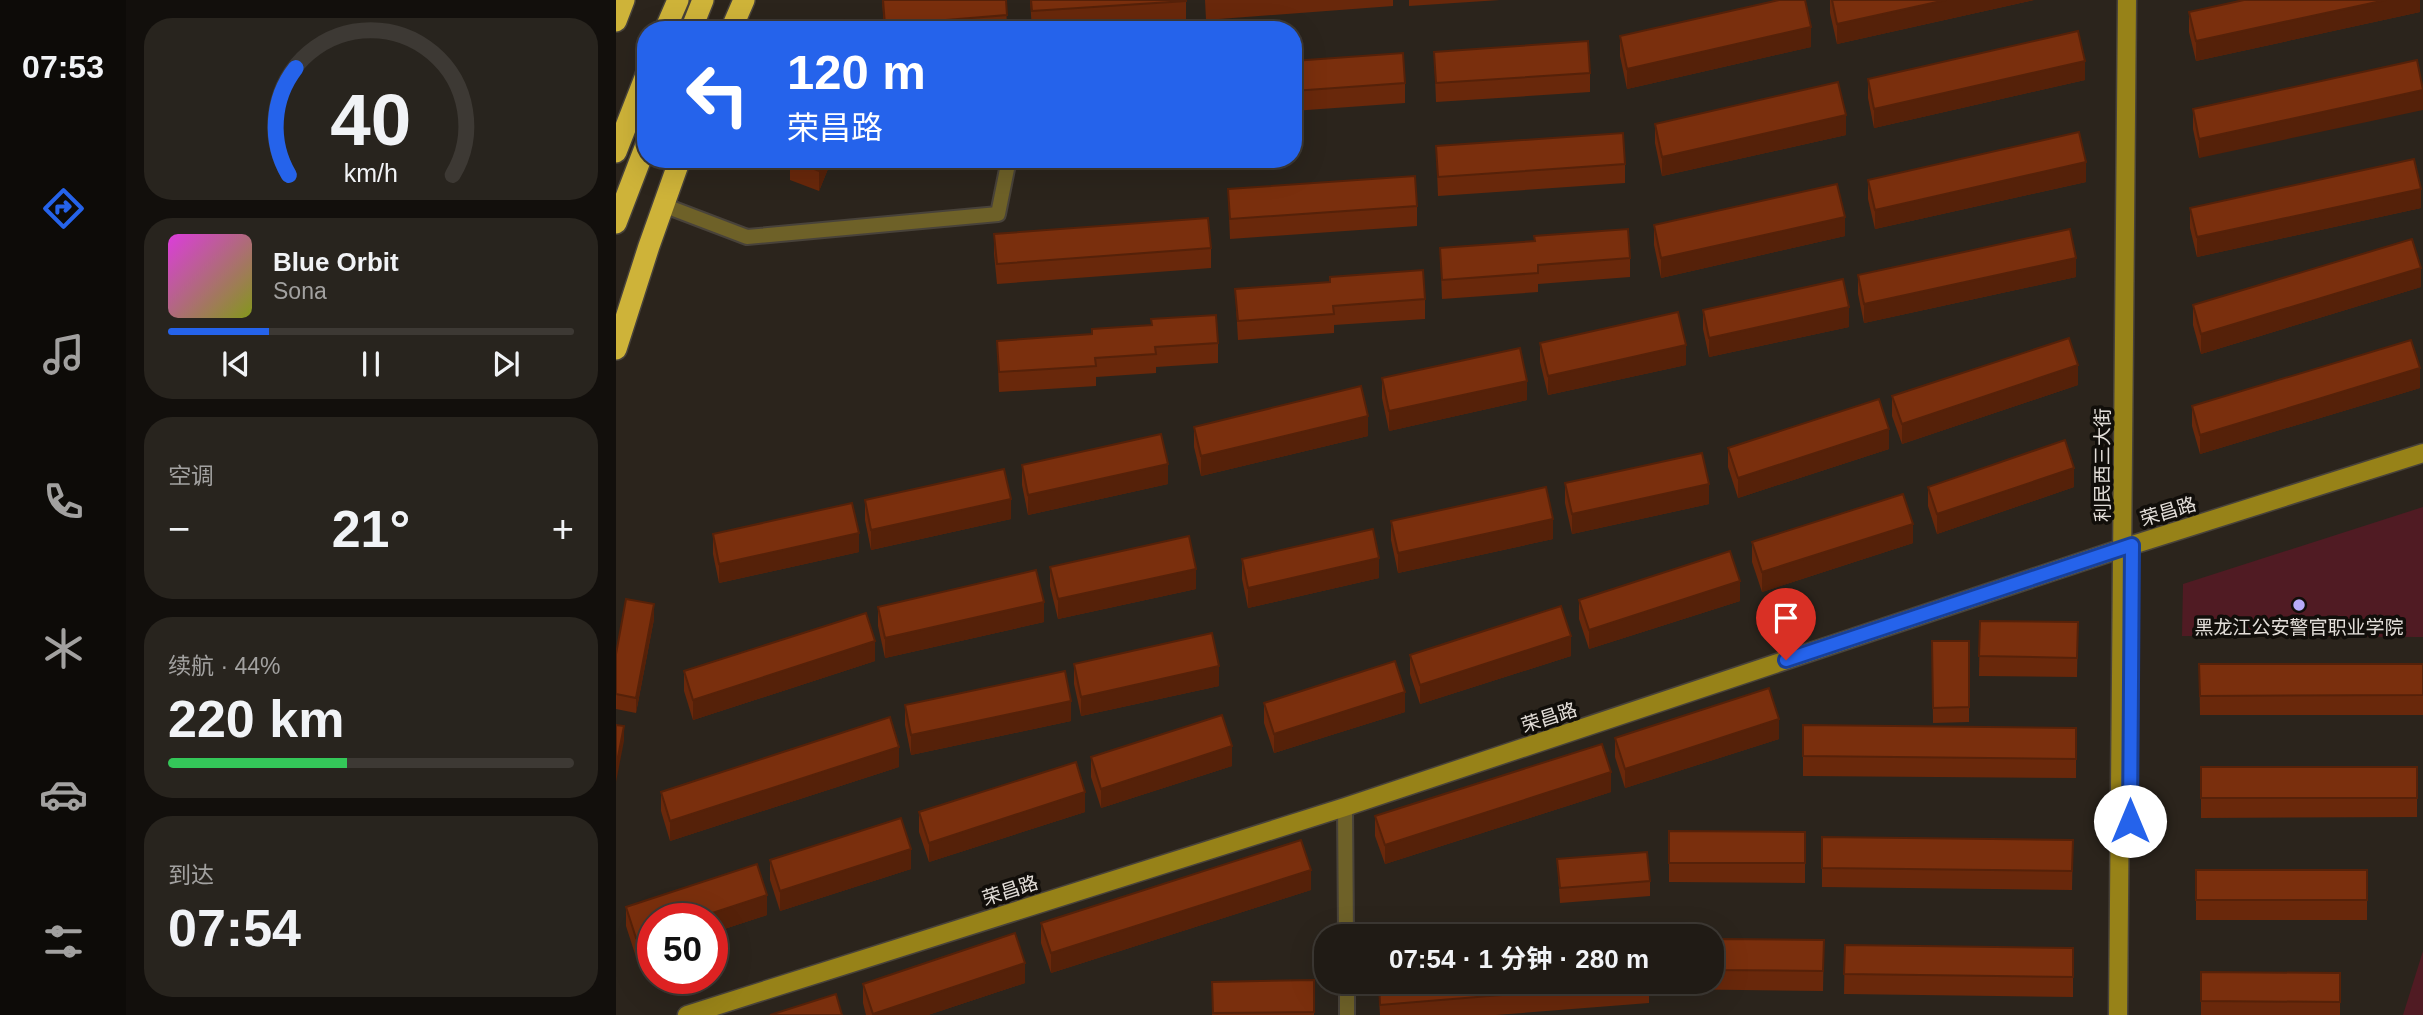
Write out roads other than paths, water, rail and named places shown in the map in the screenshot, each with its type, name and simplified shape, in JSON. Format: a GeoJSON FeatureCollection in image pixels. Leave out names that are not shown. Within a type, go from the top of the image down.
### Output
{"type":"FeatureCollection","features":[{"type":"Feature","properties":{"kind":"highway"},"geometry":{"type":"LineString","coordinates":[[616,22],[624,0]]}},
{"type":"Feature","properties":{"kind":"highway"},"geometry":{"type":"LineString","coordinates":[[669,21],[678,0]]}},
{"type":"Feature","properties":{"kind":"highway"},"geometry":{"type":"LineString","coordinates":[[695,21],[703,0]]}},
{"type":"Feature","properties":{"kind":"highway"},"geometry":{"type":"LineString","coordinates":[[735,21],[744,0]]}},
{"type":"Feature","properties":{"kind":"highway"},"geometry":{"type":"LineString","coordinates":[[616,152],[637,98]]}},
{"type":"Feature","properties":{"kind":"highway"},"geometry":{"type":"LineString","coordinates":[[616,223],[637,168]]}},
{"type":"Feature","properties":{"kind":"highway"},"geometry":{"type":"LineString","coordinates":[[616,349],[677,168]]}},
{"type":"Feature","properties":{"kind":"main road","name":"利民西三大街"},"geometry":{"type":"LineString","coordinates":[[2127,0],[2130,1015]]}},
{"type":"Feature","properties":{"kind":"main road","name":"利民西三大街"},"geometry":{"type":"LineString","coordinates":[[2118,1015],[2135,0]]}},
{"type":"Feature","properties":{"kind":"main road","name":"荣昌路"},"geometry":{"type":"LineString","coordinates":[[687,1015],[1345,807],[2127,546],[2423,453]]}},
{"type":"Feature","properties":{"kind":"street"},"geometry":{"type":"LineString","coordinates":[[663,205],[747,237],[998,214],[1007,168]]}},
{"type":"Feature","properties":{"kind":"street"},"geometry":{"type":"LineString","coordinates":[[1345,807],[1346,924]]}},
{"type":"Feature","properties":{"kind":"street"},"geometry":{"type":"LineString","coordinates":[[1347,994],[1347,1015]]}},
{"type":"Feature","properties":{"kind":"place","name":"黑龙江公安警官职业学院"},"geometry":{"type":"Point","coordinates":[2299,605]}}]}
